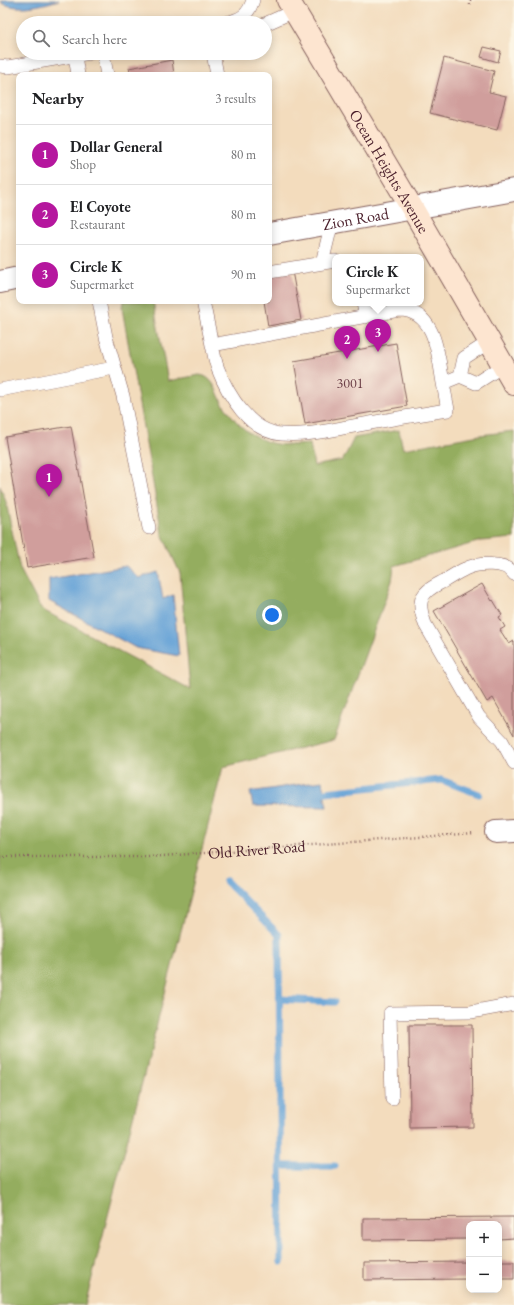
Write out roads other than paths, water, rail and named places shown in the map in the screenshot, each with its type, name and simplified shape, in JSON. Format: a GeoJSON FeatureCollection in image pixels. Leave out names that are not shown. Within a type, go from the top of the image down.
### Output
{"type":"FeatureCollection","features":[{"type":"Feature","properties":{"kind":"main road","name":"Ocean Heights Avenue"},"geometry":{"type":"LineString","coordinates":[[291,6],[412,208],[514,384]]}},
{"type":"Feature","properties":{"kind":"street","name":"Zion Road"},"geometry":{"type":"LineString","coordinates":[[272,233],[514,190]]}},
{"type":"Feature","properties":{"kind":"street"},"geometry":{"type":"LineString","coordinates":[[0,282],[16,279]]}},
{"type":"Feature","properties":{"kind":"lane"},"geometry":{"type":"LineString","coordinates":[[244,16],[248,12],[253,0]]}},
{"type":"Feature","properties":{"kind":"lane"},"geometry":{"type":"LineString","coordinates":[[272,19],[291,6]]}},
{"type":"Feature","properties":{"kind":"lane"},"geometry":{"type":"LineString","coordinates":[[0,66],[8,67],[51,60]]}},
{"type":"Feature","properties":{"kind":"lane"},"geometry":{"type":"LineString","coordinates":[[76,60],[78,72]]}},
{"type":"Feature","properties":{"kind":"lane"},"geometry":{"type":"LineString","coordinates":[[104,60],[106,72]]}},
{"type":"Feature","properties":{"kind":"lane"},"geometry":{"type":"LineString","coordinates":[[214,60],[216,72]]}},
{"type":"Feature","properties":{"kind":"lane"},"geometry":{"type":"LineString","coordinates":[[322,263],[332,222]]}},
{"type":"Feature","properties":{"kind":"lane"},"geometry":{"type":"LineString","coordinates":[[272,271],[332,261]]}},
{"type":"Feature","properties":{"kind":"lane"},"geometry":{"type":"LineString","coordinates":[[100,304],[106,337],[123,396],[148,528]]}},
{"type":"Feature","properties":{"kind":"lane"},"geometry":{"type":"LineString","coordinates":[[204,304],[212,345],[218,368],[226,386],[241,410],[252,421],[266,430],[280,434],[304,434],[448,410],[433,337],[423,319],[413,312],[406,310],[399,310],[212,345]]}},
{"type":"Feature","properties":{"kind":"lane"},"geometry":{"type":"LineString","coordinates":[[364,306],[366,317]]}},
{"type":"Feature","properties":{"kind":"lane"},"geometry":{"type":"LineString","coordinates":[[460,376],[464,358],[490,342]]}},
{"type":"Feature","properties":{"kind":"lane"},"geometry":{"type":"LineString","coordinates":[[442,383],[460,376],[476,383],[504,365]]}},
{"type":"Feature","properties":{"kind":"lane"},"geometry":{"type":"LineString","coordinates":[[0,390],[114,368]]}},
{"type":"Feature","properties":{"kind":"lane"},"geometry":{"type":"LineString","coordinates":[[513,573],[504,567],[492,564],[482,564],[466,568],[426,591],[420,602],[421,614],[425,624],[473,707],[479,717],[502,741],[514,763]]}},
{"type":"Feature","properties":{"kind":"lane"},"geometry":{"type":"LineString","coordinates":[[392,1099],[390,1013],[471,1012],[514,1004]]}},
{"type":"Feature","properties":{"kind":"water"},"geometry":{"type":"Polygon","coordinates":[[[6,0],[59,0],[30,7],[14,7],[0,2],[6,0]]]}},
{"type":"Feature","properties":{"kind":"water"},"geometry":{"type":"Polygon","coordinates":[[[126,566],[139,578],[158,572],[163,599],[173,595],[179,656],[136,648],[49,601],[49,579],[126,566]]]}},
{"type":"Feature","properties":{"kind":"water"},"geometry":{"type":"Polygon","coordinates":[[[322,781],[327,807],[253,806],[250,792],[322,781]]]}},
{"type":"Feature","properties":{"kind":"waterway"},"geometry":{"type":"LineString","coordinates":[[316,793],[441,780],[479,794]]}},
{"type":"Feature","properties":{"kind":"waterway"},"geometry":{"type":"LineString","coordinates":[[226,881],[279,935],[281,1262]]}},
{"type":"Feature","properties":{"kind":"waterway"},"geometry":{"type":"LineString","coordinates":[[279,999],[334,1002]]}},
{"type":"Feature","properties":{"kind":"waterway"},"geometry":{"type":"LineString","coordinates":[[280,1166],[335,1166]]}},
{"type":"Feature","properties":{"kind":"place","name":"Circle K"},"geometry":{"type":"Point","coordinates":[378,352]}},
{"type":"Feature","properties":{"kind":"place","name":"El Coyote"},"geometry":{"type":"Point","coordinates":[347,359]}},
{"type":"Feature","properties":{"kind":"place","name":"Dollar General"},"geometry":{"type":"Point","coordinates":[49,497]}}]}
